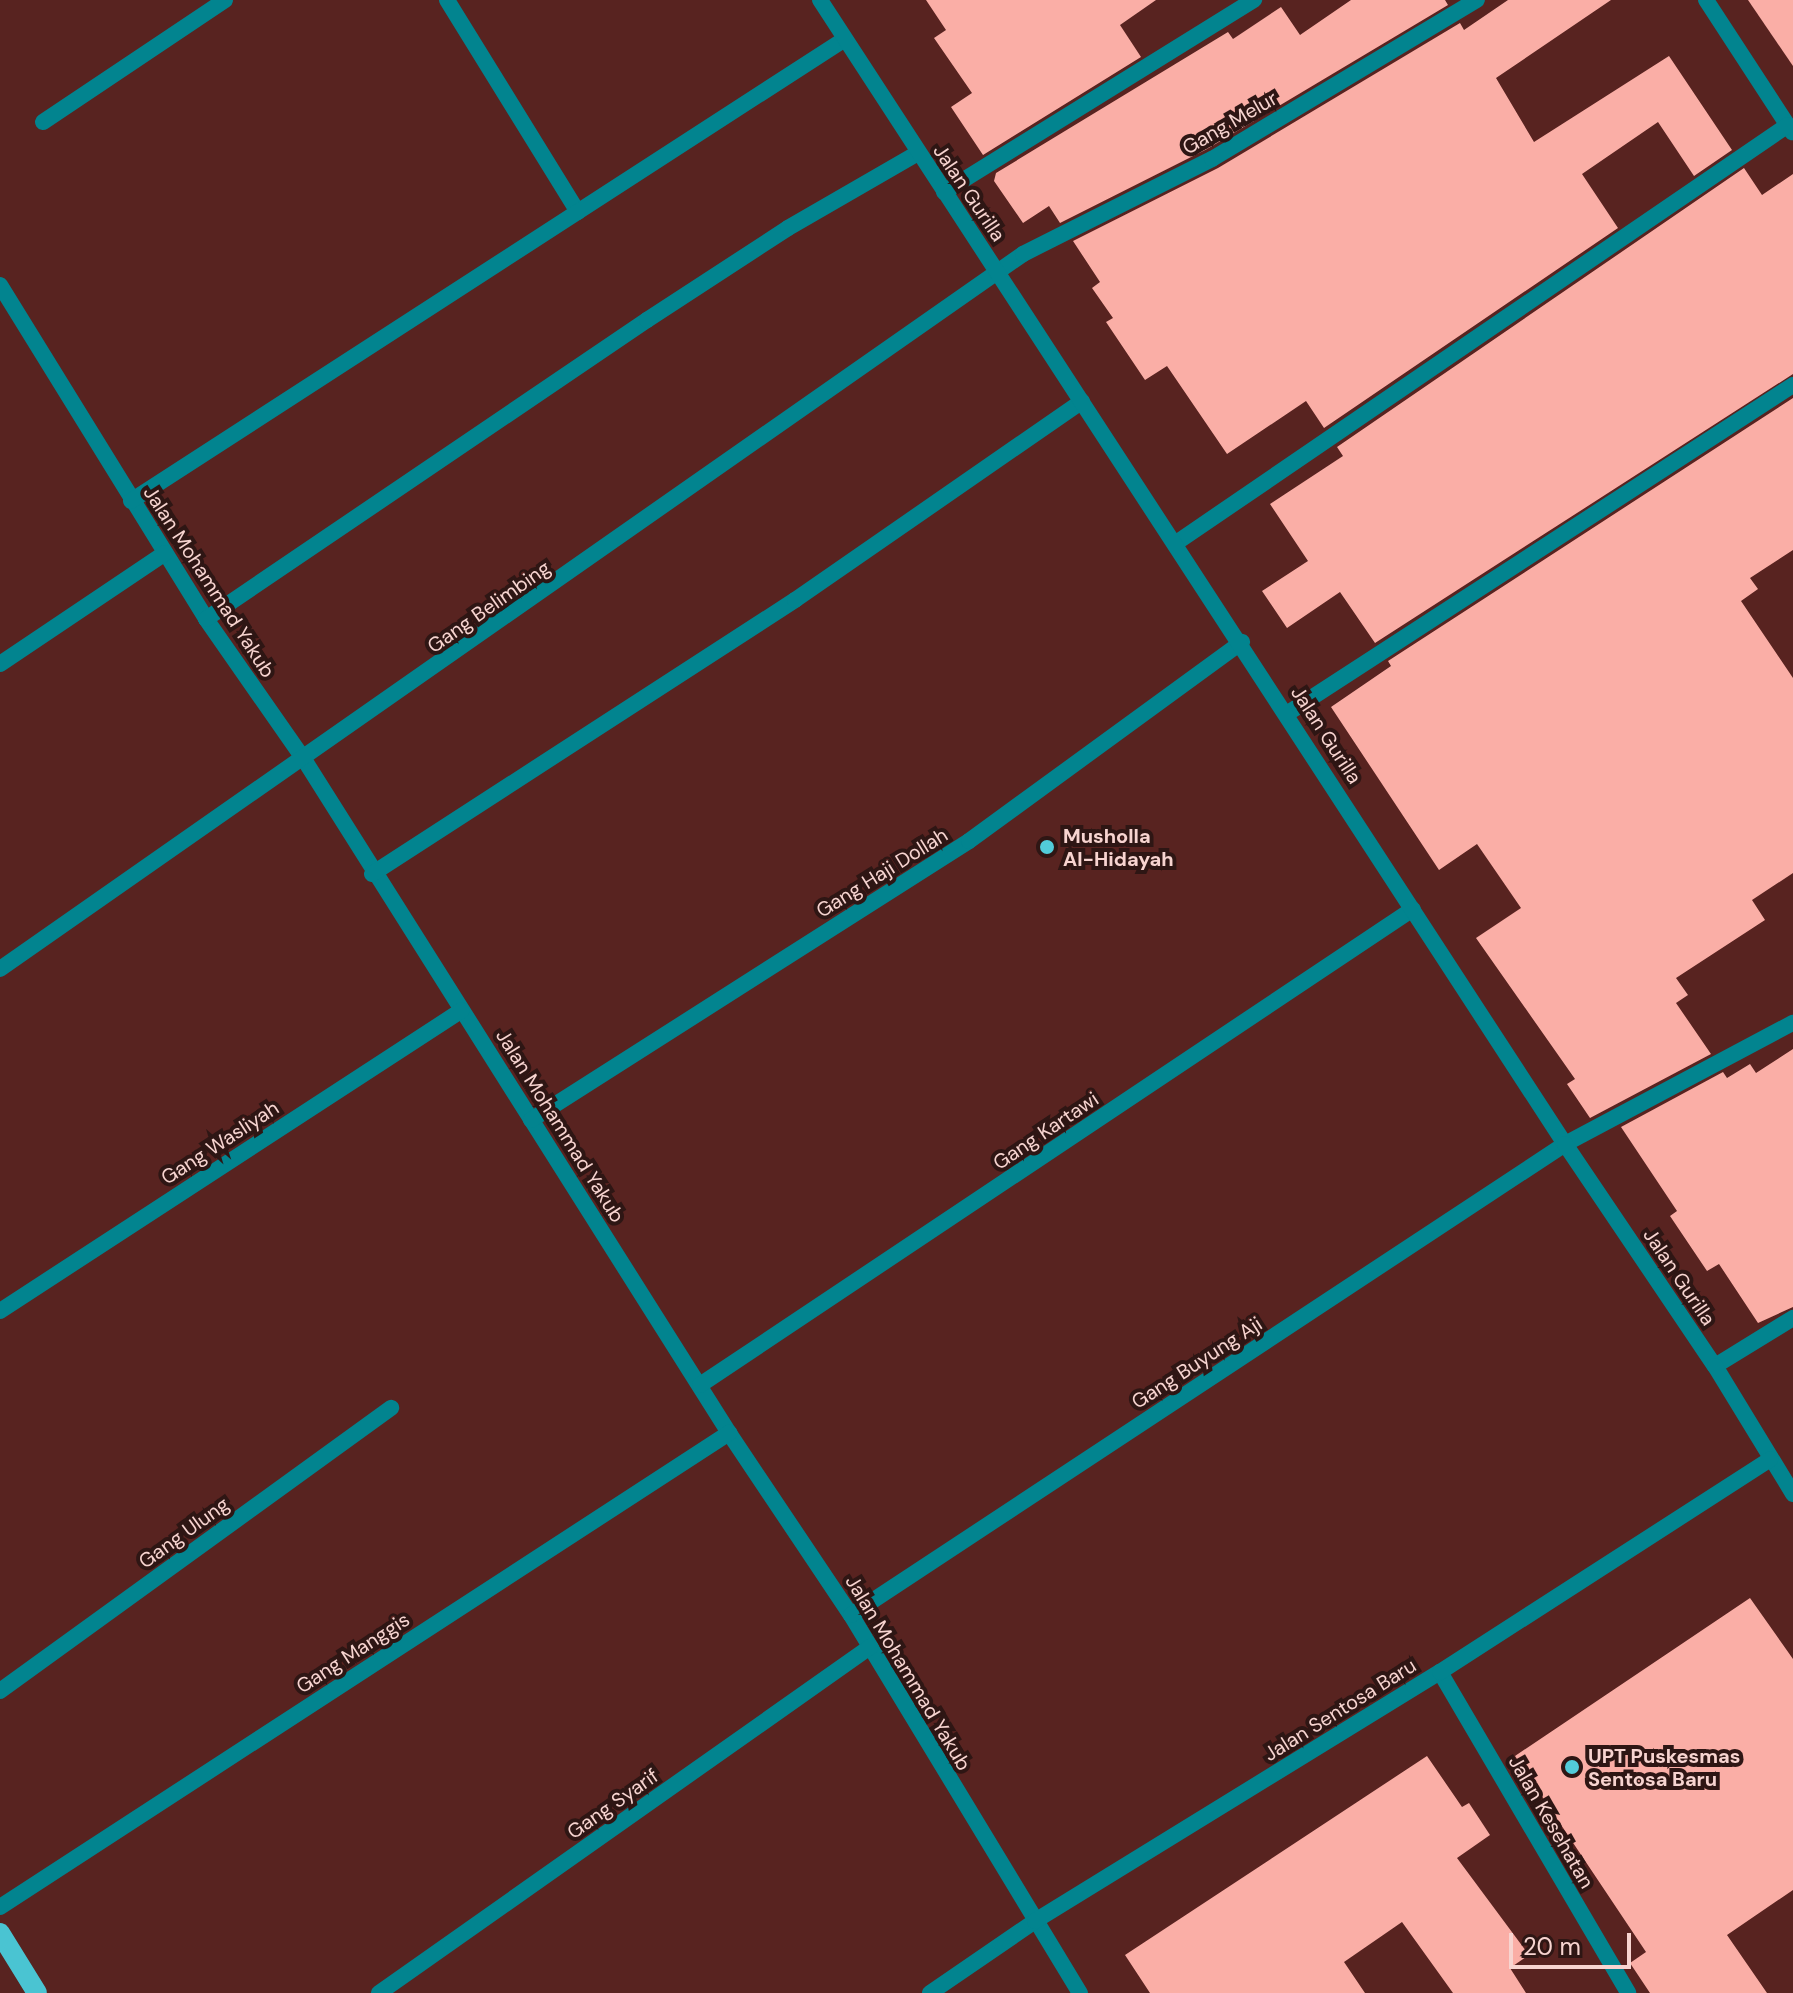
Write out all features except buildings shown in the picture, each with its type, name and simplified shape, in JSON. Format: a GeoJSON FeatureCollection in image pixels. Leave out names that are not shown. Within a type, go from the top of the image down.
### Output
{"type":"FeatureCollection","features":[{"type":"Feature","properties":{"kind":"main road"},"geometry":{"type":"LineString","coordinates":[[0,1933],[37,1993]]}},
{"type":"Feature","properties":{"kind":"street"},"geometry":{"type":"LineString","coordinates":[[43,122],[225,0]]}},
{"type":"Feature","properties":{"kind":"street"},"geometry":{"type":"LineString","coordinates":[[447,0],[578,212]]}},
{"type":"Feature","properties":{"kind":"street","name":"Jalan Gurilla"},"geometry":{"type":"LineString","coordinates":[[820,0],[1242,642],[1565,1144],[1715,1366],[1793,1494]]}},
{"type":"Feature","properties":{"kind":"street"},"geometry":{"type":"LineString","coordinates":[[944,192],[1254,0]]}},
{"type":"Feature","properties":{"kind":"street","name":"Gang Melur"},"geometry":{"type":"LineString","coordinates":[[999,273],[1052,239],[1212,159],[1477,0]]}},
{"type":"Feature","properties":{"kind":"street"},"geometry":{"type":"LineString","coordinates":[[1176,543],[1788,119],[1706,0]]}},
{"type":"Feature","properties":{"kind":"street"},"geometry":{"type":"LineString","coordinates":[[131,501],[845,39]]}},
{"type":"Feature","properties":{"kind":"street"},"geometry":{"type":"LineString","coordinates":[[206,619],[660,311],[788,228],[918,153]]}},
{"type":"Feature","properties":{"kind":"street","name":"Gang Belimbing"},"geometry":{"type":"LineString","coordinates":[[0,969],[305,761],[999,273]]}},
{"type":"Feature","properties":{"kind":"street","name":"Jalan Mohammad Yakub"},"geometry":{"type":"LineString","coordinates":[[0,285],[5,305],[206,619],[305,761],[372,874],[462,1010],[729,1433],[851,1615],[1080,1993]]}},
{"type":"Feature","properties":{"kind":"street"},"geometry":{"type":"LineString","coordinates":[[1288,713],[1793,385]]}},
{"type":"Feature","properties":{"kind":"street"},"geometry":{"type":"LineString","coordinates":[[372,874],[795,600],[1082,401]]}},
{"type":"Feature","properties":{"kind":"street"},"geometry":{"type":"LineString","coordinates":[[0,664],[165,553]]}},
{"type":"Feature","properties":{"kind":"street","name":"Gang Haji Dollah"},"geometry":{"type":"LineString","coordinates":[[531,1120],[969,841],[1242,642]]}},
{"type":"Feature","properties":{"kind":"street","name":"Gang Kartawi"},"geometry":{"type":"LineString","coordinates":[[700,1385],[1413,909]]}},
{"type":"Feature","properties":{"kind":"street","name":"Gang Wasliyah"},"geometry":{"type":"LineString","coordinates":[[0,1311],[462,1010]]}},
{"type":"Feature","properties":{"kind":"street","name":"Gang Buyung Aji"},"geometry":{"type":"LineString","coordinates":[[851,1615],[1565,1144],[1793,1023]]}},
{"type":"Feature","properties":{"kind":"street"},"geometry":{"type":"LineString","coordinates":[[1715,1366],[1793,1318]]}},
{"type":"Feature","properties":{"kind":"street","name":"Gang Ulung"},"geometry":{"type":"LineString","coordinates":[[0,1691],[391,1408]]}},
{"type":"Feature","properties":{"kind":"street","name":"Gang Manggis"},"geometry":{"type":"LineString","coordinates":[[0,1907],[729,1433]]}},
{"type":"Feature","properties":{"kind":"street","name":"Jalan Sentosa Baru"},"geometry":{"type":"LineString","coordinates":[[930,1993],[1035,1921],[1440,1672],[1770,1459]]}},
{"type":"Feature","properties":{"kind":"street","name":"Gang Syarif"},"geometry":{"type":"LineString","coordinates":[[379,1993],[870,1647]]}},
{"type":"Feature","properties":{"kind":"street","name":"Jalan Kesehatan"},"geometry":{"type":"LineString","coordinates":[[1440,1672],[1628,1993]]}},
{"type":"Feature","properties":{"kind":"place","name":"Musholla Al-Hidayah"},"geometry":{"type":"Point","coordinates":[1047,847]}},
{"type":"Feature","properties":{"kind":"place","name":"UPT Puskesmas Sentosa Baru"},"geometry":{"type":"Point","coordinates":[1572,1767]}}]}
